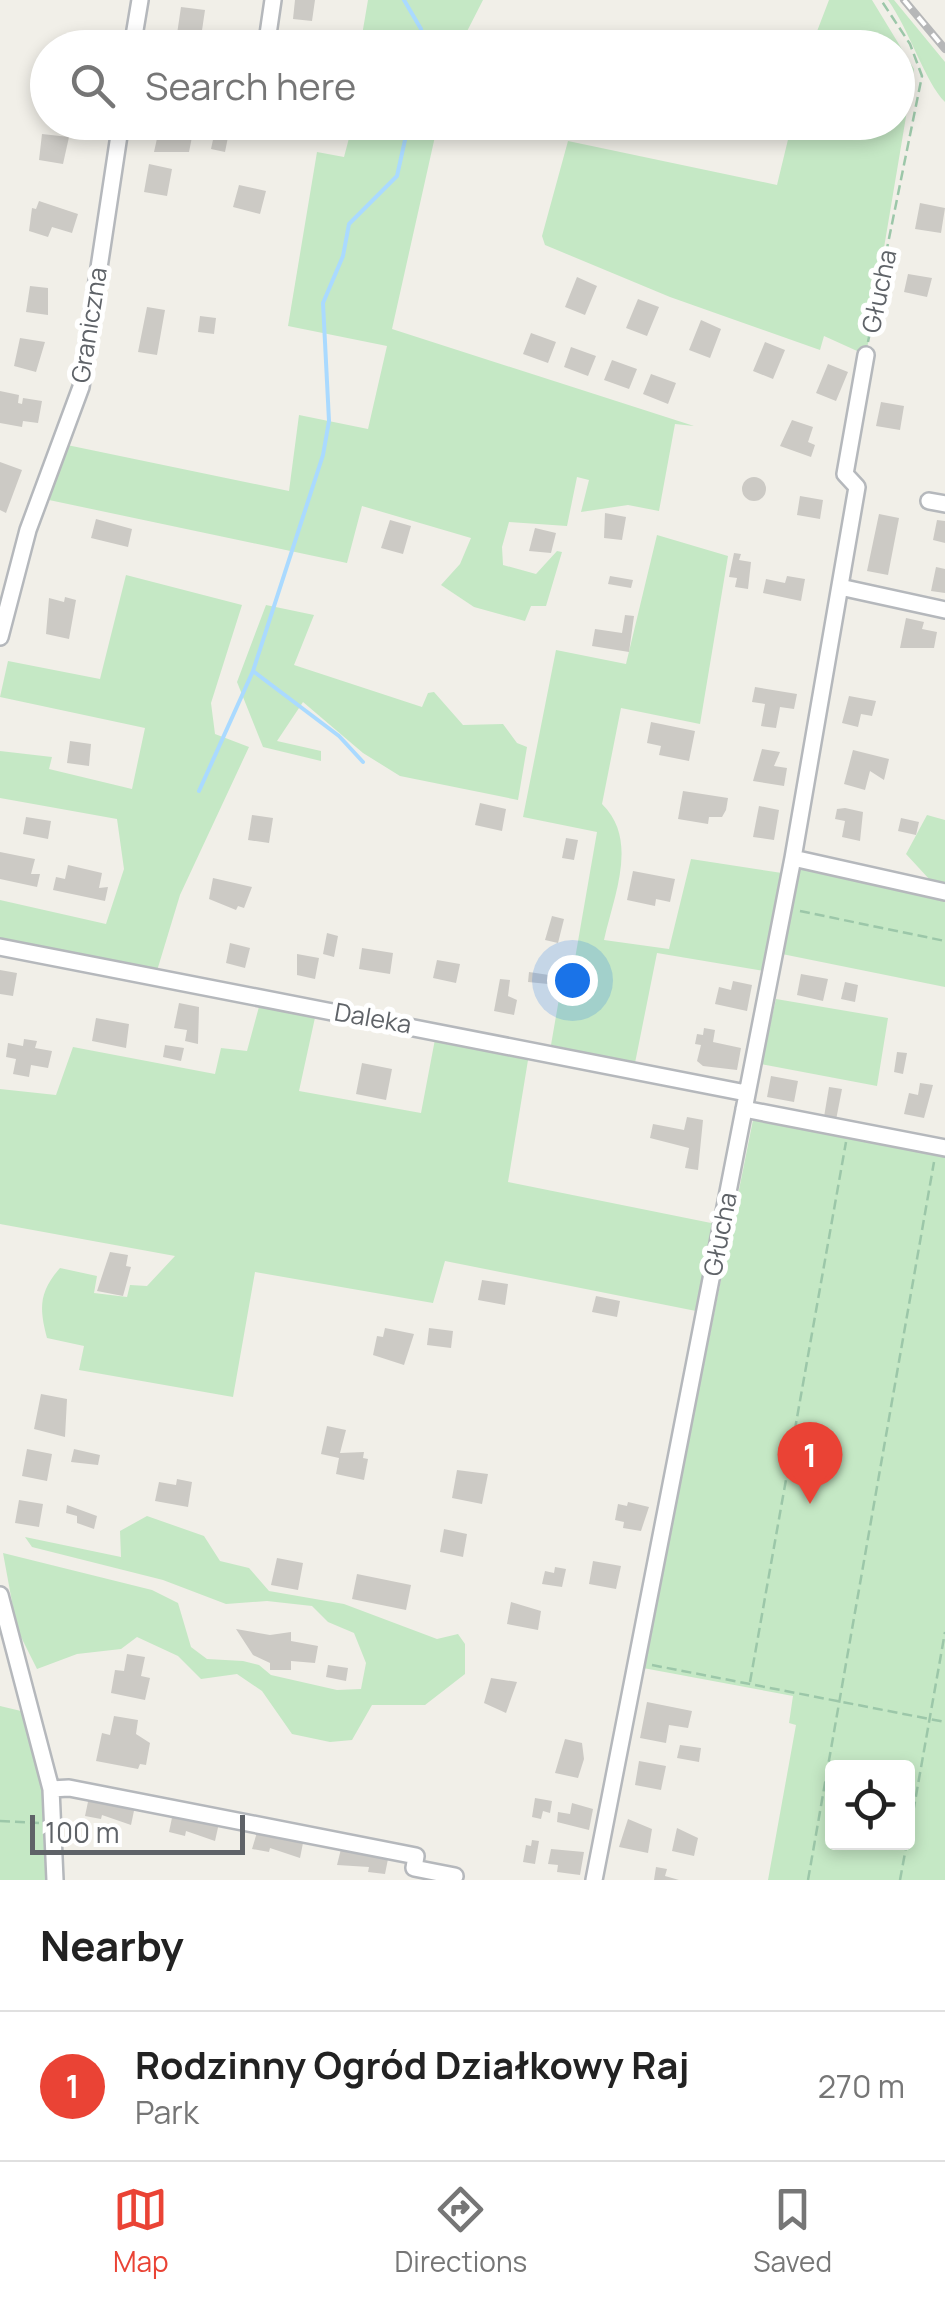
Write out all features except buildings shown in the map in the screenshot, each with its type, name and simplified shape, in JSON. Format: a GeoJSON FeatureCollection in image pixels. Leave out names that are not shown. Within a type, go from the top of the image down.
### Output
{"type":"FeatureCollection","features":[{"type":"Feature","properties":{"kind":"street"},"geometry":{"type":"LineString","coordinates":[[137,30],[140,0]]}},
{"type":"Feature","properties":{"kind":"street"},"geometry":{"type":"LineString","coordinates":[[269,30],[273,0]]}},
{"type":"Feature","properties":{"kind":"street","name":"Graniczna"},"geometry":{"type":"LineString","coordinates":[[0,637],[28,530],[81,387],[118,140]]}},
{"type":"Feature","properties":{"kind":"street","name":"Głucha"},"geometry":{"type":"LineString","coordinates":[[594,1880],[793,858],[857,487],[845,474],[866,355]]}},
{"type":"Feature","properties":{"kind":"street"},"geometry":{"type":"LineString","coordinates":[[840,588],[945,610]]}},
{"type":"Feature","properties":{"kind":"street"},"geometry":{"type":"LineString","coordinates":[[793,858],[945,892]]}},
{"type":"Feature","properties":{"kind":"street","name":"Daleka"},"geometry":{"type":"LineString","coordinates":[[0,947],[745,1101],[940,1152]]}},
{"type":"Feature","properties":{"kind":"street"},"geometry":{"type":"LineString","coordinates":[[0,1595],[51,1789],[56,1824],[55,1880]]}},
{"type":"Feature","properties":{"kind":"street"},"geometry":{"type":"LineString","coordinates":[[51,1789],[69,1788],[416,1856],[414,1868],[456,1876]]}},
{"type":"Feature","properties":{"kind":"path","name":"Głucha"},"geometry":{"type":"LineString","coordinates":[[881,0],[901,30]]}},
{"type":"Feature","properties":{"kind":"path","name":"Głucha"},"geometry":{"type":"LineString","coordinates":[[915,57],[922,76],[915,111]]}},
{"type":"Feature","properties":{"kind":"path","name":"Głucha"},"geometry":{"type":"LineString","coordinates":[[866,355],[909,140]]}},
{"type":"Feature","properties":{"kind":"path"},"geometry":{"type":"LineString","coordinates":[[797,910],[945,941]]}},
{"type":"Feature","properties":{"kind":"path"},"geometry":{"type":"LineString","coordinates":[[750,1682],[846,1140]]}},
{"type":"Feature","properties":{"kind":"path"},"geometry":{"type":"LineString","coordinates":[[940,1152],[945,1158]]}},
{"type":"Feature","properties":{"kind":"path"},"geometry":{"type":"LineString","coordinates":[[808,1880],[940,1152]]}},
{"type":"Feature","properties":{"kind":"path"},"geometry":{"type":"LineString","coordinates":[[915,1800],[945,1632]]}},
{"type":"Feature","properties":{"kind":"path"},"geometry":{"type":"LineString","coordinates":[[636,1662],[945,1722]]}},
{"type":"Feature","properties":{"kind":"path"},"geometry":{"type":"LineString","coordinates":[[0,1821],[56,1824]]}},
{"type":"Feature","properties":{"kind":"path"},"geometry":{"type":"LineString","coordinates":[[900,1880],[906,1850]]}},
{"type":"Feature","properties":{"kind":"green space"},"geometry":{"type":"Polygon","coordinates":[[[368,0],[483,0],[468,30],[363,30],[368,0]]]}},
{"type":"Feature","properties":{"kind":"green space"},"geometry":{"type":"Polygon","coordinates":[[[829,0],[872,0],[890,30],[818,30],[829,0]]]}},
{"type":"Feature","properties":{"kind":"green space"},"geometry":{"type":"Polygon","coordinates":[[[888,0],[894,0],[945,62],[945,102],[915,49],[915,30],[905,30],[888,0]]]}},
{"type":"Feature","properties":{"kind":"green space"},"geometry":{"type":"Polygon","coordinates":[[[348,140],[434,140],[392,329],[694,426],[675,424],[659,511],[628,505],[581,512],[589,480],[577,477],[567,526],[509,522],[502,547],[503,565],[536,574],[557,551],[562,552],[546,606],[531,606],[525,621],[474,607],[441,585],[460,564],[471,538],[362,506],[347,563],[49,500],[67,445],[289,491],[299,415],[368,429],[387,346],[288,326],[317,152],[344,157],[348,140]]]}},
{"type":"Feature","properties":{"kind":"green space"},"geometry":{"type":"Polygon","coordinates":[[[788,140],[902,140],[866,355],[824,336],[820,350],[670,297],[545,245],[542,236],[568,141],[777,185],[788,140]]]}},
{"type":"Feature","properties":{"kind":"green space"},"geometry":{"type":"Polygon","coordinates":[[[657,535],[728,556],[700,724],[621,708],[602,804],[613,818],[622,851],[618,887],[604,940],[669,949],[691,859],[782,873],[764,971],[657,953],[635,1063],[551,1045],[560,993],[569,993],[597,832],[523,817],[556,650],[626,664],[657,535]]]}},
{"type":"Feature","properties":{"kind":"green space"},"geometry":{"type":"Polygon","coordinates":[[[126,575],[242,605],[211,703],[215,734],[249,747],[180,895],[156,974],[0,942],[0,900],[106,924],[124,869],[117,819],[0,798],[0,751],[52,757],[49,769],[132,789],[145,728],[0,697],[8,661],[100,679],[126,575]]]}},
{"type":"Feature","properties":{"kind":"green space"},"geometry":{"type":"Polygon","coordinates":[[[266,605],[314,615],[294,665],[422,707],[428,693],[434,692],[463,725],[503,724],[517,743],[527,747],[518,800],[400,776],[363,753],[303,702],[277,741],[321,751],[321,761],[263,747],[237,682],[266,605]]]}},
{"type":"Feature","properties":{"kind":"green space"},"geometry":{"type":"Polygon","coordinates":[[[927,815],[945,820],[945,884],[930,880],[906,854],[927,815]]]}},
{"type":"Feature","properties":{"kind":"green space"},"geometry":{"type":"Polygon","coordinates":[[[798,863],[945,896],[945,987],[782,954],[798,863]]]}},
{"type":"Feature","properties":{"kind":"green space"},"geometry":{"type":"Polygon","coordinates":[[[776,999],[888,1018],[877,1086],[761,1064],[776,999]]]}},
{"type":"Feature","properties":{"kind":"green space"},"geometry":{"type":"Polygon","coordinates":[[[260,1003],[316,1013],[299,1091],[421,1113],[436,1034],[529,1054],[508,1182],[721,1225],[701,1312],[445,1261],[433,1303],[255,1272],[233,1397],[79,1370],[84,1346],[47,1338],[44,1327],[45,1293],[60,1268],[97,1276],[94,1293],[127,1297],[130,1285],[147,1286],[175,1256],[0,1224],[0,1089],[56,1095],[73,1047],[215,1074],[221,1048],[247,1051],[260,1003]]]}},
{"type":"Feature","properties":{"kind":"green space"},"geometry":{"type":"Polygon","coordinates":[[[753,1120],[945,1154],[945,1880],[768,1880],[796,1725],[789,1723],[793,1696],[643,1668],[753,1120]]]}},
{"type":"Feature","properties":{"kind":"green space"},"geometry":{"type":"Polygon","coordinates":[[[147,1516],[204,1536],[220,1561],[249,1568],[269,1591],[344,1604],[437,1639],[458,1634],[465,1644],[465,1674],[425,1705],[372,1705],[352,1740],[330,1742],[292,1734],[262,1691],[237,1674],[201,1679],[178,1656],[137,1637],[121,1649],[77,1654],[37,1669],[17,1629],[3,1553],[152,1590],[178,1603],[191,1647],[207,1659],[243,1661],[259,1665],[271,1675],[337,1690],[361,1689],[366,1663],[354,1633],[328,1622],[312,1606],[267,1601],[226,1604],[163,1580],[32,1547],[25,1537],[121,1557],[120,1531],[147,1516]]]}},
{"type":"Feature","properties":{"kind":"green space"},"geometry":{"type":"Polygon","coordinates":[[[0,1706],[21,1711],[43,1782],[47,1880],[0,1880],[0,1706]]]}},
{"type":"Feature","properties":{"kind":"waterway"},"geometry":{"type":"LineString","coordinates":[[404,0],[421,30]]}},
{"type":"Feature","properties":{"kind":"waterway"},"geometry":{"type":"LineString","coordinates":[[199,791],[253,671],[323,455],[329,421],[323,303],[343,256],[349,224],[397,176],[405,140]]}},
{"type":"Feature","properties":{"kind":"waterway"},"geometry":{"type":"LineString","coordinates":[[253,671],[339,736],[363,762]]}},
{"type":"Feature","properties":{"kind":"railway"},"geometry":{"type":"LineString","coordinates":[[904,0],[945,49]]}},
{"type":"Feature","properties":{"kind":"place","name":"Rodzinny Ogród Działkowy Raj"},"geometry":{"type":"Point","coordinates":[810,1504]}}]}
